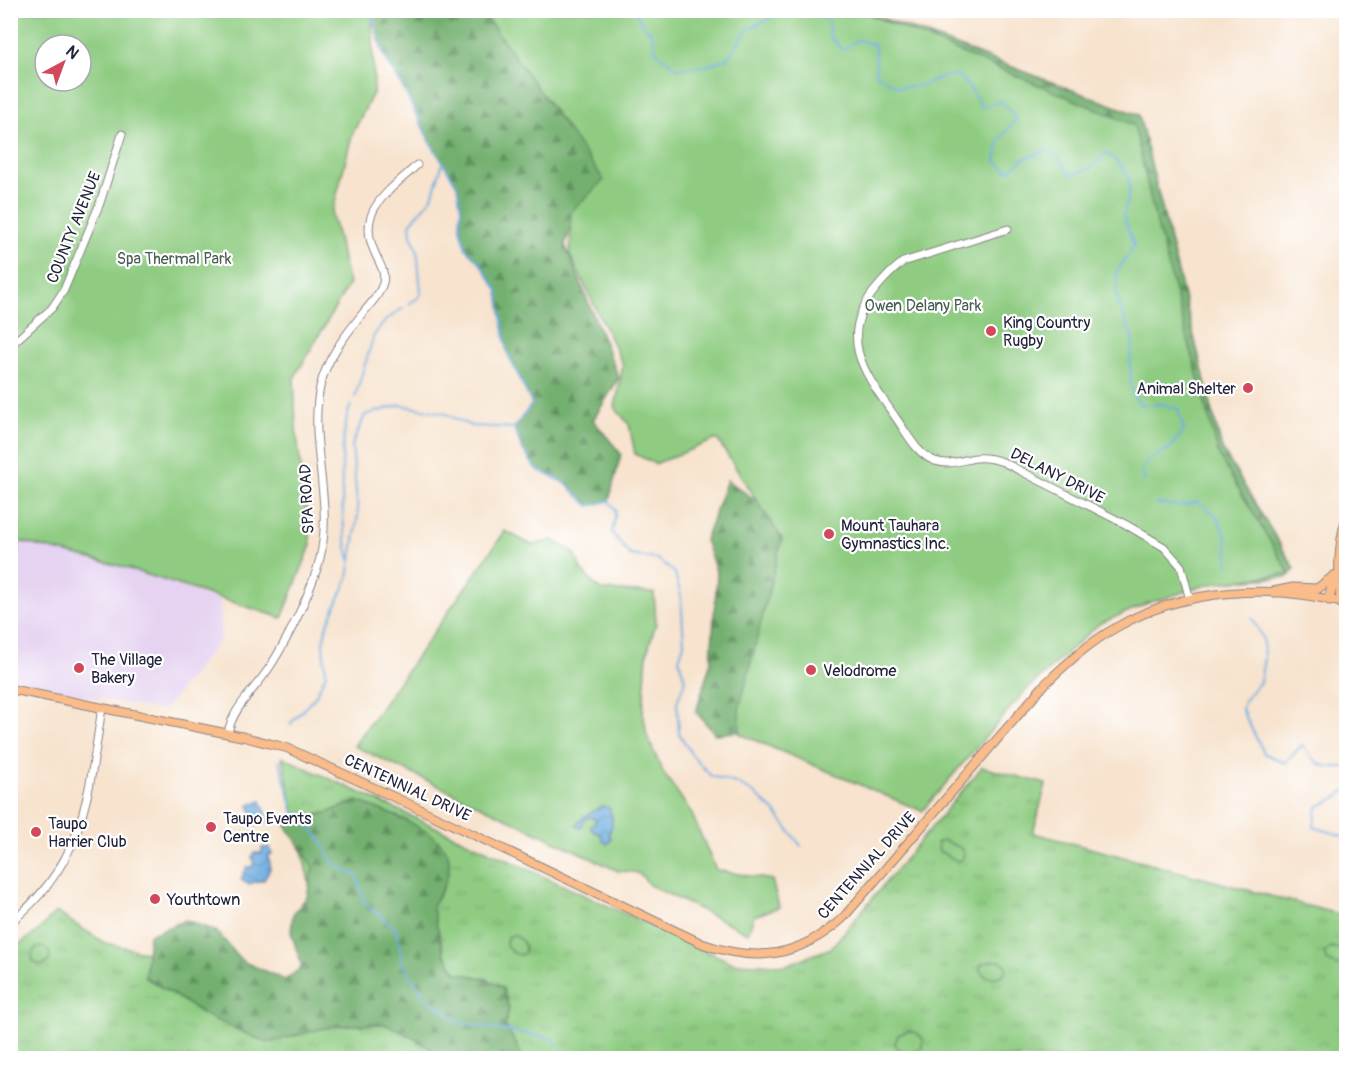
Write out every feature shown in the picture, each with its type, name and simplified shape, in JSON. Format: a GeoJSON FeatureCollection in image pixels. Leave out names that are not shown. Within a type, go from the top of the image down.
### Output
{"type":"FeatureCollection","features":[{"type":"Feature","properties":{"kind":"highway"},"geometry":{"type":"LineString","coordinates":[[1344,604],[1340,563],[1343,531],[1347,521]]}},
{"type":"Feature","properties":{"kind":"highway"},"geometry":{"type":"LineString","coordinates":[[1329,600],[1335,570],[1340,563]]}},
{"type":"Feature","properties":{"kind":"highway"},"geometry":{"type":"LineString","coordinates":[[1273,592],[1293,588],[1317,589],[1334,576]]}},
{"type":"Feature","properties":{"kind":"main road","name":"CENTENNIAL DRIVE"},"geometry":{"type":"LineString","coordinates":[[228,733],[276,745],[325,764],[703,944],[738,954],[770,955],[786,952],[815,940],[842,919],[1031,698],[1082,651],[1119,626],[1154,611],[1190,600],[1233,594],[1273,592],[1344,604]]}},
{"type":"Feature","properties":{"kind":"main road"},"geometry":{"type":"LineString","coordinates":[[10,689],[228,733]]}},
{"type":"Feature","properties":{"kind":"street","name":"COUNTY AVENUE"},"geometry":{"type":"LineString","coordinates":[[10,346],[52,308],[64,290],[100,202],[122,134]]}},
{"type":"Feature","properties":{"kind":"street","name":"SPA ROAD"},"geometry":{"type":"LineString","coordinates":[[228,733],[235,713],[271,665],[307,597],[320,560],[324,534],[324,498],[317,417],[322,380],[336,348],[378,294],[383,284],[383,272],[368,236],[372,211],[417,165]]}},
{"type":"Feature","properties":{"kind":"street","name":"DELANY DRIVE"},"geometry":{"type":"LineString","coordinates":[[1008,229],[903,262],[890,271],[868,299],[858,319],[856,336],[860,359],[868,378],[925,456],[942,463],[987,458],[1003,462],[1125,524],[1164,547],[1176,559],[1181,566],[1190,600]]}},
{"type":"Feature","properties":{"kind":"street"},"geometry":{"type":"LineString","coordinates":[[10,923],[44,893],[62,867],[75,841],[86,803],[102,708]]}},
{"type":"Feature","properties":{"kind":"shaded area"},"geometry":{"type":"Polygon","coordinates":[[[18,541],[120,566],[220,600],[221,639],[163,711],[11,682],[11,573],[16,574],[18,541]]]}},
{"type":"Feature","properties":{"kind":"green space","name":"Owen Delany Park"},"geometry":{"type":"Polygon","coordinates":[[[507,10],[861,11],[1134,125],[1153,210],[1219,456],[1289,573],[1210,584],[1148,603],[1099,624],[1025,691],[922,811],[740,734],[739,710],[782,539],[717,439],[655,464],[635,454],[629,424],[615,408],[623,365],[570,255],[571,212],[604,180],[487,18],[507,10]]]}},
{"type":"Feature","properties":{"kind":"green space","name":"Spa Thermal Park"},"geometry":{"type":"Polygon","coordinates":[[[11,11],[372,11],[374,91],[352,135],[332,214],[349,284],[294,378],[296,429],[311,545],[282,618],[120,566],[18,541],[16,575],[11,573],[11,11]]]}},
{"type":"Feature","properties":{"kind":"green space"},"geometry":{"type":"Polygon","coordinates":[[[370,11],[864,11],[1139,115],[1222,449],[1295,569],[1288,577],[1219,582],[576,209],[565,245],[619,378],[593,420],[621,454],[609,501],[589,506],[565,483],[536,469],[522,448],[514,428],[532,404],[507,352],[498,291],[480,263],[466,249],[460,229],[461,208],[457,185],[430,142],[384,56],[370,11]]]}},
{"type":"Feature","properties":{"kind":"green space"},"geometry":{"type":"Polygon","coordinates":[[[727,480],[777,515],[781,538],[811,564],[796,595],[767,598],[745,694],[758,730],[715,734],[696,712],[711,661],[717,574],[705,540],[727,480]]]}},
{"type":"Feature","properties":{"kind":"green space"},"geometry":{"type":"Polygon","coordinates":[[[505,531],[532,545],[553,540],[575,553],[581,570],[600,590],[654,593],[656,623],[647,653],[643,712],[647,736],[663,772],[691,812],[716,870],[772,880],[779,907],[754,916],[748,933],[649,885],[639,874],[618,871],[354,746],[505,531]]]}},
{"type":"Feature","properties":{"kind":"green space"},"geometry":{"type":"Polygon","coordinates":[[[282,757],[733,963],[786,965],[831,948],[982,767],[1046,784],[1033,833],[1346,916],[1346,1058],[11,1058],[10,951],[38,931],[56,912],[105,943],[333,994],[282,757]]]}},
{"type":"Feature","properties":{"kind":"green space"},"geometry":{"type":"Polygon","coordinates":[[[357,801],[411,823],[437,839],[445,849],[449,859],[447,878],[432,906],[444,953],[456,972],[487,979],[503,988],[509,1009],[505,1025],[522,1058],[441,1058],[412,1037],[384,1024],[333,1026],[267,1043],[207,1016],[145,977],[149,935],[186,920],[217,932],[242,961],[285,980],[302,967],[291,932],[293,914],[307,897],[313,866],[284,823],[329,812],[357,801]]]}},
{"type":"Feature","properties":{"kind":"green space"},"geometry":{"type":"Polygon","coordinates":[[[943,840],[961,848],[964,854],[962,860],[957,861],[939,851],[937,843],[943,840]]]}},
{"type":"Feature","properties":{"kind":"green space"},"geometry":{"type":"Polygon","coordinates":[[[514,935],[525,946],[522,955],[513,953],[506,945],[507,937],[514,935]]]}},
{"type":"Feature","properties":{"kind":"green space"},"geometry":{"type":"Polygon","coordinates":[[[41,947],[47,950],[50,956],[47,962],[41,965],[35,962],[32,956],[35,950],[41,947]]]}},
{"type":"Feature","properties":{"kind":"green space"},"geometry":{"type":"Polygon","coordinates":[[[1331,947],[1346,951],[1346,963],[1336,965],[1327,961],[1324,953],[1331,947]]]}},
{"type":"Feature","properties":{"kind":"green space"},"geometry":{"type":"Polygon","coordinates":[[[1000,961],[1006,965],[1003,975],[989,977],[981,972],[981,964],[1000,961]]]}},
{"type":"Feature","properties":{"kind":"green space"},"geometry":{"type":"Polygon","coordinates":[[[908,1031],[917,1033],[923,1039],[919,1050],[904,1052],[895,1044],[898,1035],[908,1031]]]}},
{"type":"Feature","properties":{"kind":"water"},"geometry":{"type":"Polygon","coordinates":[[[261,801],[269,821],[256,825],[249,805],[261,801]]]}},
{"type":"Feature","properties":{"kind":"water"},"geometry":{"type":"Polygon","coordinates":[[[603,806],[609,808],[612,817],[609,833],[611,840],[607,844],[601,835],[592,830],[591,827],[596,821],[594,818],[589,817],[584,820],[581,828],[576,826],[583,817],[603,806]]]}},
{"type":"Feature","properties":{"kind":"water"},"geometry":{"type":"Polygon","coordinates":[[[270,847],[272,854],[267,856],[270,868],[264,880],[248,884],[241,880],[247,867],[252,867],[254,853],[262,853],[262,848],[270,847]]]}},
{"type":"Feature","properties":{"kind":"waterway"},"geometry":{"type":"LineString","coordinates":[[370,10],[384,56],[401,83],[430,142],[457,185],[461,208],[460,229],[466,249],[480,263],[498,291],[507,352],[532,404],[514,428]]}},
{"type":"Feature","properties":{"kind":"waterway"},"geometry":{"type":"LineString","coordinates":[[633,10],[651,32],[656,52],[678,69],[706,66],[728,58],[747,30],[785,10]]}},
{"type":"Feature","properties":{"kind":"waterway"},"geometry":{"type":"LineString","coordinates":[[815,10],[828,21],[830,37],[843,50],[857,40],[875,45],[876,74],[898,87],[921,86],[944,76],[959,76],[982,107],[1002,101],[1016,119],[999,141],[996,161],[1008,171],[1024,159],[1047,150],[1058,158],[1071,175],[1093,167],[1106,153],[1122,166],[1130,187],[1123,215],[1134,246],[1117,272],[1116,296],[1133,340],[1130,362],[1131,390],[1140,405],[1163,404],[1178,409],[1184,431],[1170,448],[1149,459],[1141,472],[1145,481]]}},
{"type":"Feature","properties":{"kind":"waterway"},"geometry":{"type":"LineString","coordinates":[[409,304],[421,293],[417,249],[411,235],[410,224],[432,197],[442,165]]}},
{"type":"Feature","properties":{"kind":"waterway"},"geometry":{"type":"LineString","coordinates":[[355,397],[374,335],[386,320],[403,308]]}},
{"type":"Feature","properties":{"kind":"waterway"},"geometry":{"type":"LineString","coordinates":[[350,559],[342,504],[342,458],[351,405]]}},
{"type":"Feature","properties":{"kind":"waterway"},"geometry":{"type":"LineString","coordinates":[[290,724],[315,697],[326,674],[323,644],[326,628],[348,578],[358,515],[352,445],[365,415],[400,405],[444,413],[471,426],[514,428]]}},
{"type":"Feature","properties":{"kind":"waterway"},"geometry":{"type":"LineString","coordinates":[[514,428],[522,448],[536,469],[565,483],[589,506],[609,501],[616,510],[612,533],[630,555],[657,559],[675,573],[681,596],[684,644],[679,659],[685,681],[677,702],[679,733],[692,755],[711,776],[736,783],[754,793],[775,812],[801,846]]}},
{"type":"Feature","properties":{"kind":"waterway"},"geometry":{"type":"LineString","coordinates":[[1156,504],[1181,506],[1197,502],[1216,515],[1226,536],[1229,567]]}},
{"type":"Feature","properties":{"kind":"waterway"},"geometry":{"type":"LineString","coordinates":[[1252,618],[1263,638],[1264,658],[1260,682],[1244,701],[1242,710],[1264,753],[1285,763],[1302,745],[1320,764],[1346,767]]}},
{"type":"Feature","properties":{"kind":"waterway"},"geometry":{"type":"LineString","coordinates":[[279,760],[293,810],[318,836],[334,864],[357,876],[365,903],[396,929],[403,965],[427,999],[462,1023],[551,1038],[558,1046]]}},
{"type":"Feature","properties":{"kind":"waterway"},"geometry":{"type":"LineString","coordinates":[[1346,790],[1336,798],[1317,807],[1314,827],[1346,837]]}},
{"type":"Feature","properties":{"kind":"waterway"},"geometry":{"type":"LineString","coordinates":[[566,1053],[571,1058]]}},
{"type":"Feature","properties":{"kind":"place","name":"King Country Rugby"},"geometry":{"type":"Point","coordinates":[991,331]}},
{"type":"Feature","properties":{"kind":"place","name":"Animal Shelter"},"geometry":{"type":"Point","coordinates":[1248,388]}},
{"type":"Feature","properties":{"kind":"place","name":"Mount Tauhara Gymnastics Inc."},"geometry":{"type":"Point","coordinates":[829,534]}},
{"type":"Feature","properties":{"kind":"place","name":"The Village Bakery"},"geometry":{"type":"Point","coordinates":[79,668]}},
{"type":"Feature","properties":{"kind":"place","name":"Velodrome"},"geometry":{"type":"Point","coordinates":[811,670]}},
{"type":"Feature","properties":{"kind":"place","name":"Taupo Events Centre"},"geometry":{"type":"Point","coordinates":[211,827]}},
{"type":"Feature","properties":{"kind":"place","name":"Taupo Harrier Club"},"geometry":{"type":"Point","coordinates":[36,832]}},
{"type":"Feature","properties":{"kind":"place","name":"Youthtown"},"geometry":{"type":"Point","coordinates":[155,899]}}]}
